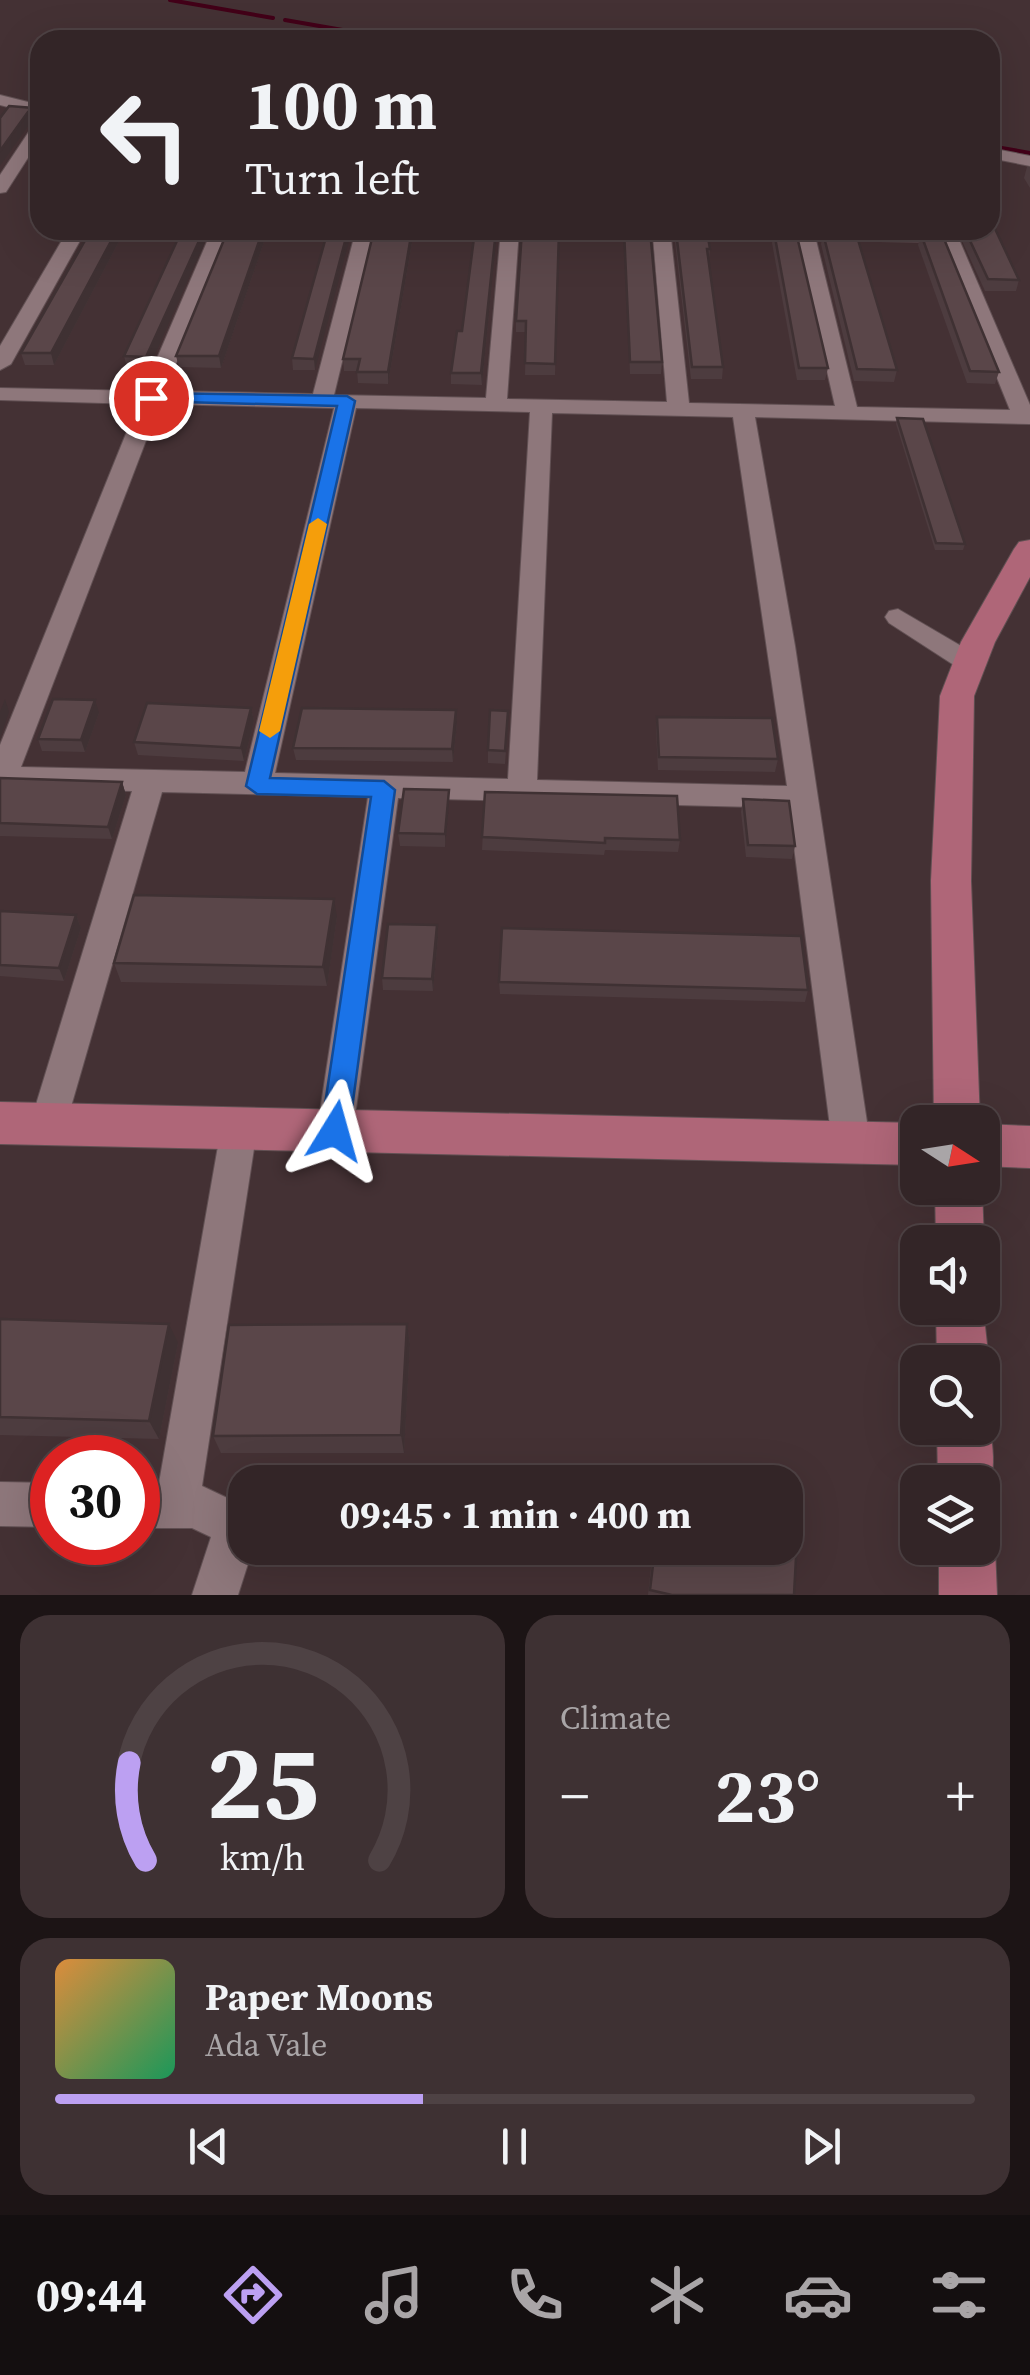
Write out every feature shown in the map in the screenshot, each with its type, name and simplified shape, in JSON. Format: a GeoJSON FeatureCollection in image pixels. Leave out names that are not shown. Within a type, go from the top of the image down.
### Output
{"type":"FeatureCollection","features":[{"type":"Feature","properties":{"kind":"main road"},"geometry":{"type":"LineString","coordinates":[[957,1105],[950,881],[958,696],[970,663],[1030,549]]}},
{"type":"Feature","properties":{"kind":"main road"},"geometry":{"type":"LineString","coordinates":[[0,1123],[900,1143]]}},
{"type":"Feature","properties":{"kind":"main road"},"geometry":{"type":"LineString","coordinates":[[1000,1146],[1030,1147]]}},
{"type":"Feature","properties":{"kind":"main road"},"geometry":{"type":"LineString","coordinates":[[967,1565],[968,1595]]}},
{"type":"Feature","properties":{"kind":"street"},"geometry":{"type":"LineString","coordinates":[[0,100],[30,108]]}},
{"type":"Feature","properties":{"kind":"street"},"geometry":{"type":"LineString","coordinates":[[0,188],[30,142]]}},
{"type":"Feature","properties":{"kind":"street"},"geometry":{"type":"LineString","coordinates":[[1000,155],[1030,161]]}},
{"type":"Feature","properties":{"kind":"street"},"geometry":{"type":"LineString","coordinates":[[0,364],[71,240]]}},
{"type":"Feature","properties":{"kind":"street"},"geometry":{"type":"LineString","coordinates":[[218,240],[1,777],[384,790],[802,797]]}},
{"type":"Feature","properties":{"kind":"street"},"geometry":{"type":"LineString","coordinates":[[257,786],[363,240]]}},
{"type":"Feature","properties":{"kind":"street"},"geometry":{"type":"LineString","coordinates":[[496,404],[509,240]]}},
{"type":"Feature","properties":{"kind":"street"},"geometry":{"type":"LineString","coordinates":[[662,240],[678,408]]}},
{"type":"Feature","properties":{"kind":"street"},"geometry":{"type":"LineString","coordinates":[[807,240],[848,414]]}},
{"type":"Feature","properties":{"kind":"street"},"geometry":{"type":"LineString","coordinates":[[0,394],[1027,417],[951,240]]}},
{"type":"Feature","properties":{"kind":"street"},"geometry":{"type":"LineString","coordinates":[[522,792],[541,405]]}},
{"type":"Feature","properties":{"kind":"street"},"geometry":{"type":"LineString","coordinates":[[744,412],[851,1142]]}},
{"type":"Feature","properties":{"kind":"street"},"geometry":{"type":"LineString","coordinates":[[898,617],[970,663]]}},
{"type":"Feature","properties":{"kind":"street"},"geometry":{"type":"LineString","coordinates":[[48,1124],[150,782]]}},
{"type":"Feature","properties":{"kind":"street"},"geometry":{"type":"LineString","coordinates":[[335,1131],[384,790]]}},
{"type":"Feature","properties":{"kind":"street"},"geometry":{"type":"LineString","coordinates":[[160,1492],[239,1128]]}},
{"type":"Feature","properties":{"kind":"street"},"geometry":{"type":"LineString","coordinates":[[0,1504],[30,1505]]}},
{"type":"Feature","properties":{"kind":"street"},"geometry":{"type":"LineString","coordinates":[[160,1506],[209,1506],[226,1516],[235,1532],[215,1595]]}},
{"type":"Feature","properties":{"kind":"building"},"geometry":{"type":"Polygon","coordinates":[[[9,106],[30,108],[0,151],[0,118],[9,106]]]}},
{"type":"Feature","properties":{"kind":"building"},"geometry":{"type":"Polygon","coordinates":[[[1000,239],[1019,280],[988,279],[970,240],[1000,239]]]}},
{"type":"Feature","properties":{"kind":"building"},"geometry":{"type":"Polygon","coordinates":[[[85,240],[112,240],[51,353],[21,353],[85,240]]]}},
{"type":"Feature","properties":{"kind":"building"},"geometry":{"type":"Polygon","coordinates":[[[177,240],[199,240],[146,357],[124,356],[177,240]]]}},
{"type":"Feature","properties":{"kind":"building"},"geometry":{"type":"Polygon","coordinates":[[[224,240],[260,240],[219,356],[176,356],[224,240]]]}},
{"type":"Feature","properties":{"kind":"building"},"geometry":{"type":"Polygon","coordinates":[[[325,240],[345,240],[314,359],[292,358],[325,240]]]}},
{"type":"Feature","properties":{"kind":"building"},"geometry":{"type":"Polygon","coordinates":[[[372,240],[410,240],[388,372],[357,372],[360,359],[343,359],[372,240]]]}},
{"type":"Feature","properties":{"kind":"building"},"geometry":{"type":"Polygon","coordinates":[[[474,240],[495,240],[481,373],[451,373],[457,331],[462,331],[474,240]]]}},
{"type":"Feature","properties":{"kind":"building"},"geometry":{"type":"Polygon","coordinates":[[[521,240],[559,240],[555,364],[525,363],[526,321],[516,321],[521,240]]]}},
{"type":"Feature","properties":{"kind":"building"},"geometry":{"type":"Polygon","coordinates":[[[624,240],[651,240],[662,362],[630,362],[624,240]]]}},
{"type":"Feature","properties":{"kind":"building"},"geometry":{"type":"Polygon","coordinates":[[[677,240],[708,240],[723,367],[692,367],[677,240]]]}},
{"type":"Feature","properties":{"kind":"building"},"geometry":{"type":"Polygon","coordinates":[[[775,240],[798,240],[828,368],[799,368],[775,240]]]}},
{"type":"Feature","properties":{"kind":"building"},"geometry":{"type":"Polygon","coordinates":[[[825,240],[858,240],[897,370],[857,369],[825,240]]]}},
{"type":"Feature","properties":{"kind":"building"},"geometry":{"type":"Polygon","coordinates":[[[923,240],[944,240],[999,372],[970,371],[923,240]]]}},
{"type":"Feature","properties":{"kind":"building"},"geometry":{"type":"Polygon","coordinates":[[[897,418],[923,419],[965,544],[936,543],[897,418]]]}},
{"type":"Feature","properties":{"kind":"building"},"geometry":{"type":"Polygon","coordinates":[[[53,699],[95,700],[81,740],[38,739],[53,699]]]}},
{"type":"Feature","properties":{"kind":"building"},"geometry":{"type":"Polygon","coordinates":[[[147,703],[251,708],[241,748],[134,742],[147,703]]]}},
{"type":"Feature","properties":{"kind":"building"},"geometry":{"type":"Polygon","coordinates":[[[302,708],[456,710],[452,749],[293,748],[302,708]]]}},
{"type":"Feature","properties":{"kind":"building"},"geometry":{"type":"Polygon","coordinates":[[[490,710],[508,711],[505,751],[488,750],[490,710]]]}},
{"type":"Feature","properties":{"kind":"building"},"geometry":{"type":"Polygon","coordinates":[[[657,717],[772,718],[778,759],[659,757],[657,717]]]}},
{"type":"Feature","properties":{"kind":"building"},"geometry":{"type":"Polygon","coordinates":[[[0,778],[122,782],[108,827],[0,823],[0,778]]]}},
{"type":"Feature","properties":{"kind":"building"},"geometry":{"type":"Polygon","coordinates":[[[404,789],[449,790],[445,834],[398,833],[404,789]]]}},
{"type":"Feature","properties":{"kind":"building"},"geometry":{"type":"Polygon","coordinates":[[[485,792],[677,796],[680,840],[605,838],[605,843],[482,837],[485,792]]]}},
{"type":"Feature","properties":{"kind":"building"},"geometry":{"type":"Polygon","coordinates":[[[743,799],[789,801],[795,846],[748,845],[743,799]]]}},
{"type":"Feature","properties":{"kind":"building"},"geometry":{"type":"Polygon","coordinates":[[[134,895],[334,899],[323,967],[114,963],[134,895]]]}},
{"type":"Feature","properties":{"kind":"building"},"geometry":{"type":"Polygon","coordinates":[[[0,911],[76,915],[59,968],[0,965],[0,911]]]}},
{"type":"Feature","properties":{"kind":"building"},"geometry":{"type":"Polygon","coordinates":[[[388,924],[437,925],[432,979],[382,978],[388,924]]]}},
{"type":"Feature","properties":{"kind":"building"},"geometry":{"type":"Polygon","coordinates":[[[502,928],[801,936],[808,990],[499,982],[502,928]]]}},
{"type":"Feature","properties":{"kind":"building"},"geometry":{"type":"Polygon","coordinates":[[[0,1319],[169,1324],[149,1421],[0,1417],[0,1319]]]}},
{"type":"Feature","properties":{"kind":"building"},"geometry":{"type":"Polygon","coordinates":[[[407,1324],[401,1435],[213,1436],[229,1325],[407,1324]]]}},
{"type":"Feature","properties":{"kind":"building"},"geometry":{"type":"Polygon","coordinates":[[[653,1565],[796,1565],[794,1595],[672,1595],[650,1590],[653,1565]]]}},
{"type":"Feature","properties":{"kind":"waterway"},"geometry":{"type":"LineString","coordinates":[[170,0],[273,18]]}},
{"type":"Feature","properties":{"kind":"waterway"},"geometry":{"type":"LineString","coordinates":[[285,20],[342,30]]}},
{"type":"Feature","properties":{"kind":"waterway"},"geometry":{"type":"LineString","coordinates":[[1000,148],[1030,153]]}},
{"type":"Feature","properties":{"kind":"slow traffic"},"geometry":{"type":"LineString","coordinates":[[270,731],[318,524]]}},
{"type":"Feature","properties":{"kind":"route"},"geometry":{"type":"LineString","coordinates":[[151,398],[347,401],[257,786],[384,790],[335,1131]]}}]}
